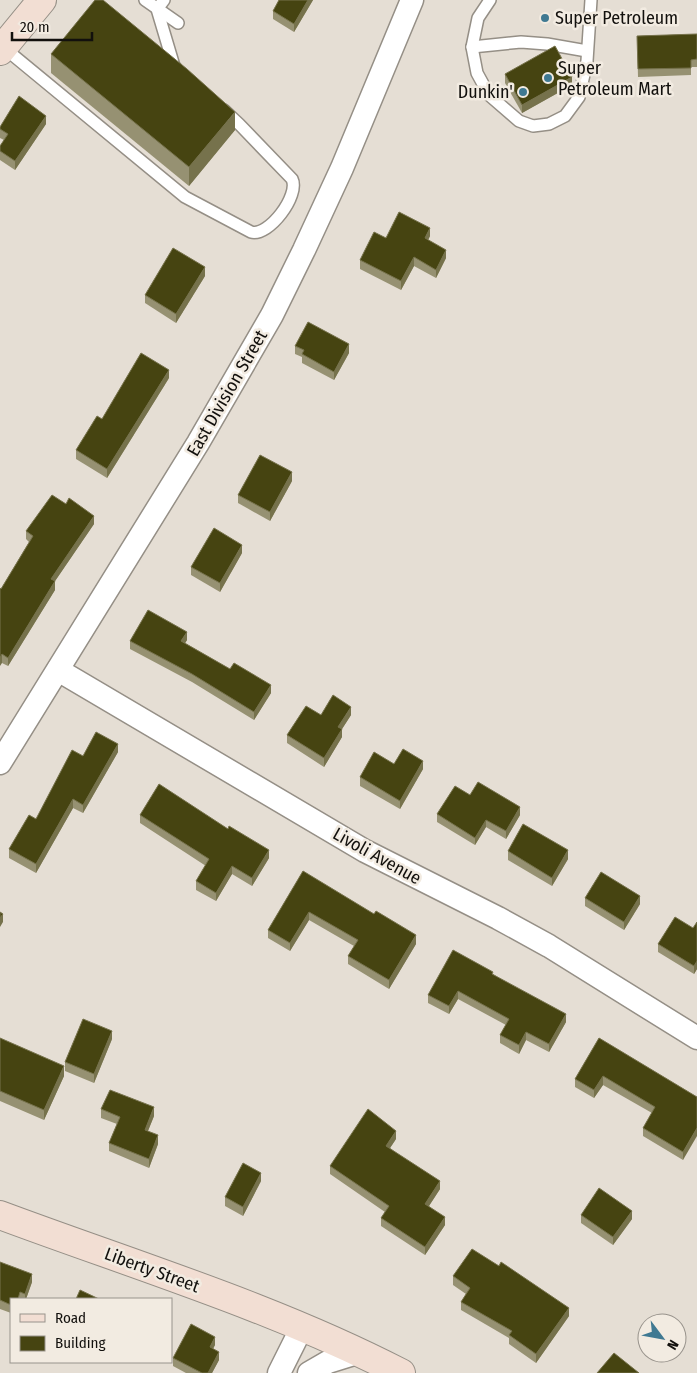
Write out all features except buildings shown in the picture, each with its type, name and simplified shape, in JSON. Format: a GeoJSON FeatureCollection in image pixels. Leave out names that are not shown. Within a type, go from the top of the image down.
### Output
{"type":"FeatureCollection","features":[{"type":"Feature","properties":{"kind":"main road"},"geometry":{"type":"LineString","coordinates":[[2,49],[42,0]]}},
{"type":"Feature","properties":{"kind":"main road","name":"Liberty Street"},"geometry":{"type":"LineString","coordinates":[[0,1215],[302,1327],[360,1352],[401,1373]]}},
{"type":"Feature","properties":{"kind":"street","name":"East Division Street"},"geometry":{"type":"LineString","coordinates":[[0,763],[193,452],[272,315],[342,168],[412,0]]}},
{"type":"Feature","properties":{"kind":"street","name":"Livoli Avenue"},"geometry":{"type":"LineString","coordinates":[[58,670],[365,851],[549,946],[697,1038]]}},
{"type":"Feature","properties":{"kind":"street"},"geometry":{"type":"LineString","coordinates":[[279,1373],[302,1327]]}},
{"type":"Feature","properties":{"kind":"street"},"geometry":{"type":"LineString","coordinates":[[309,1373],[328,1362],[360,1352]]}},
{"type":"Feature","properties":{"kind":"lane"},"geometry":{"type":"LineString","coordinates":[[145,0],[161,4],[178,24]]}},
{"type":"Feature","properties":{"kind":"lane"},"geometry":{"type":"LineString","coordinates":[[490,0],[478,18],[472,47],[477,73],[489,94],[519,121],[533,126],[550,124],[565,116],[579,96],[587,51],[591,0]]}},
{"type":"Feature","properties":{"kind":"lane"},"geometry":{"type":"LineString","coordinates":[[161,4],[174,66],[181,72]]}},
{"type":"Feature","properties":{"kind":"lane"},"geometry":{"type":"LineString","coordinates":[[472,47],[521,42],[547,44],[587,51]]}},
{"type":"Feature","properties":{"kind":"lane"},"geometry":{"type":"LineString","coordinates":[[2,49],[185,197],[251,232],[259,232],[282,213],[292,194],[294,182],[240,124],[218,104]]}},
{"type":"Feature","properties":{"kind":"place","name":"Super Petroleum"},"geometry":{"type":"Point","coordinates":[545,18]}},
{"type":"Feature","properties":{"kind":"place","name":"Super Petroleum Mart"},"geometry":{"type":"Point","coordinates":[548,78]}},
{"type":"Feature","properties":{"kind":"place","name":"Dunkin'"},"geometry":{"type":"Point","coordinates":[523,92]}}]}
